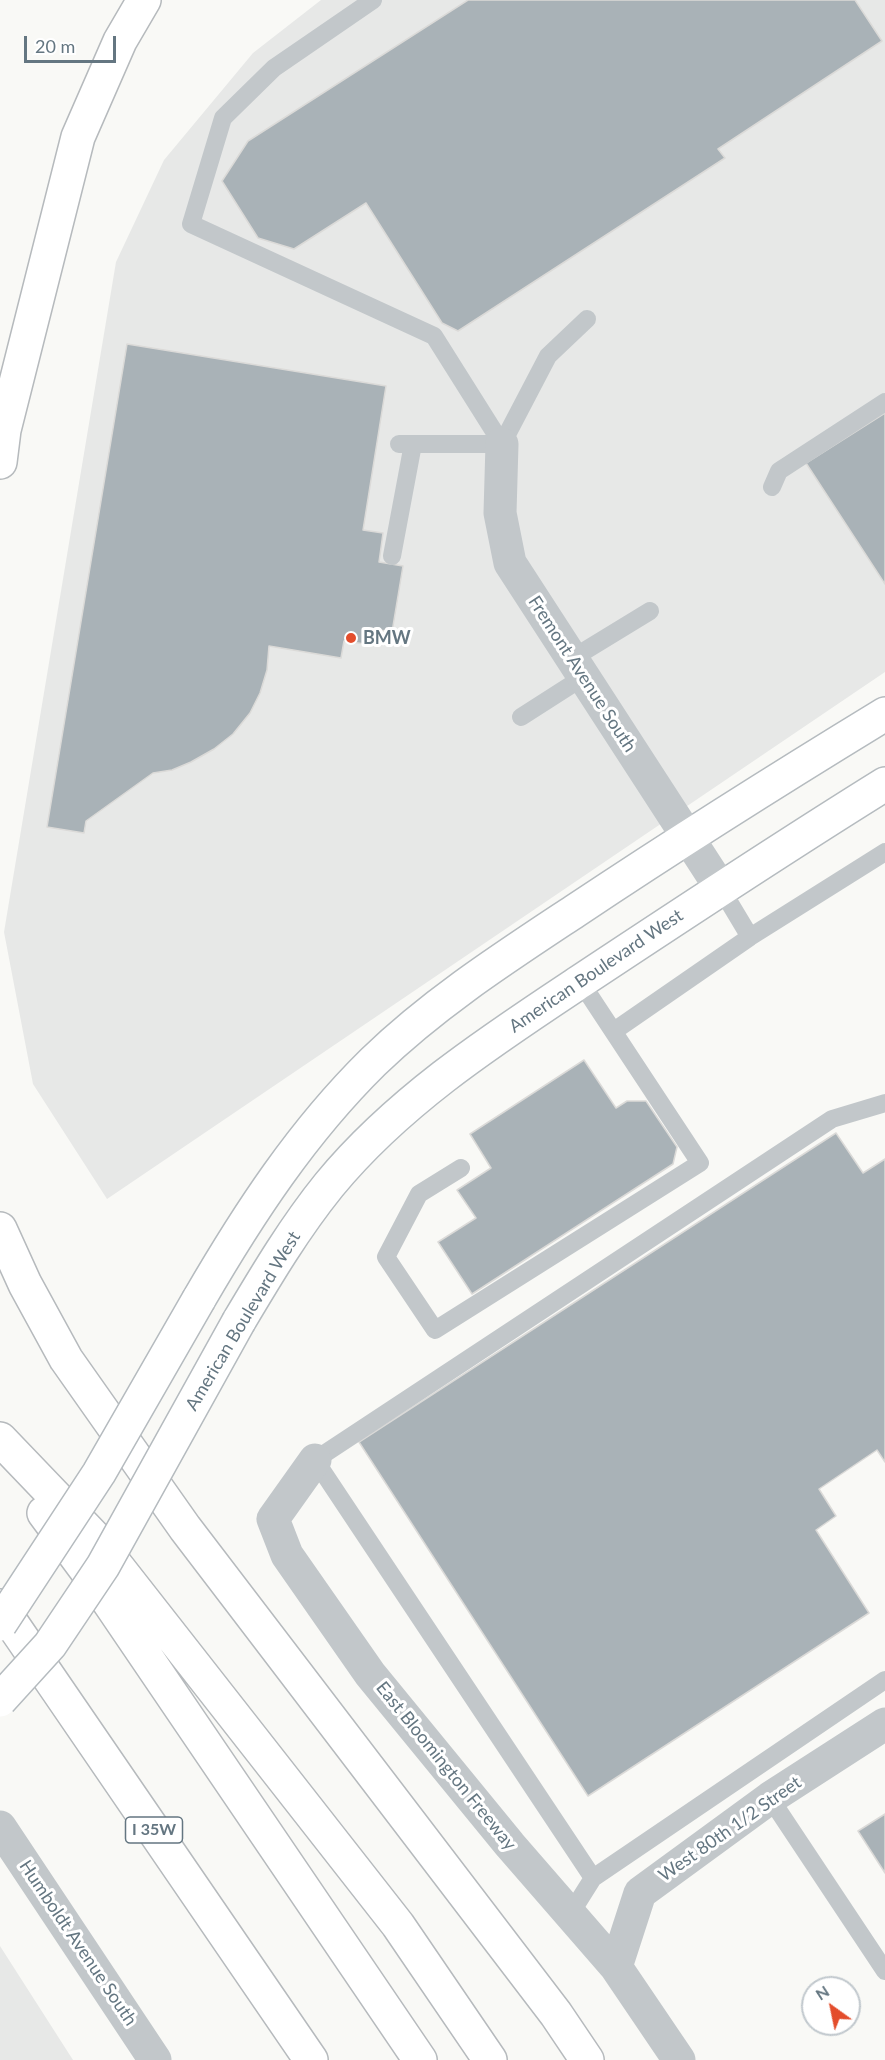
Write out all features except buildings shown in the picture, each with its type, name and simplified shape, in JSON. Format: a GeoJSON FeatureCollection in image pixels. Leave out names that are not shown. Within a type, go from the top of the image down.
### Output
{"type":"FeatureCollection","features":[{"type":"Feature","properties":{"kind":"main road"},"geometry":{"type":"LineString","coordinates":[[0,462],[4,430],[78,136],[120,41],[144,0]]}},
{"type":"Feature","properties":{"kind":"main road"},"geometry":{"type":"LineString","coordinates":[[6,1625],[99,1473],[199,1299],[274,1176],[372,1063],[426,1014],[487,969],[687,836],[885,714]]}},
{"type":"Feature","properties":{"kind":"main road","name":"American Boulevard West"},"geometry":{"type":"LineString","coordinates":[[0,1700],[50,1645],[104,1566],[239,1321],[279,1254],[330,1185],[388,1123],[472,1055],[580,981],[720,887],[885,784]]}},
{"type":"Feature","properties":{"kind":"main road"},"geometry":{"type":"LineString","coordinates":[[0,1229],[25,1284],[66,1359],[179,1519],[556,2014],[587,2060]]}},
{"type":"Feature","properties":{"kind":"main road"},"geometry":{"type":"LineString","coordinates":[[0,1439],[94,1537],[398,1925],[490,2060]]}},
{"type":"Feature","properties":{"kind":"main road"},"geometry":{"type":"LineString","coordinates":[[0,1454],[99,1586],[420,2060]]}},
{"type":"Feature","properties":{"kind":"main road","name":"I 35W"},"geometry":{"type":"LineString","coordinates":[[0,1606],[6,1625],[310,2058]]}},
{"type":"Feature","properties":{"kind":"street","name":"Fremont Avenue South"},"geometry":{"type":"LineString","coordinates":[[502,444],[500,513],[510,563],[720,887]]}},
{"type":"Feature","properties":{"kind":"street","name":"East Bloomington Freeway"},"geometry":{"type":"LineString","coordinates":[[315,1460],[273,1519],[287,1555],[370,1674],[510,1845],[616,1967],[679,2060]]}},
{"type":"Feature","properties":{"kind":"street","name":"West 80th 1/2 Street"},"geometry":{"type":"LineString","coordinates":[[616,1967],[640,1893],[770,1798],[885,1724]]}},
{"type":"Feature","properties":{"kind":"street","name":"Humboldt Avenue South"},"geometry":{"type":"LineString","coordinates":[[0,1827],[155,2060]]}},
{"type":"Feature","properties":{"kind":"lane"},"geometry":{"type":"LineString","coordinates":[[373,0],[274,68],[223,118],[191,224],[434,336],[502,444]]}},
{"type":"Feature","properties":{"kind":"lane"},"geometry":{"type":"LineString","coordinates":[[502,444],[548,356],[587,319]]}},
{"type":"Feature","properties":{"kind":"lane"},"geometry":{"type":"LineString","coordinates":[[772,487],[779,471],[885,402]]}},
{"type":"Feature","properties":{"kind":"lane"},"geometry":{"type":"LineString","coordinates":[[393,556],[406,444],[502,444]]}},
{"type":"Feature","properties":{"kind":"lane"},"geometry":{"type":"LineString","coordinates":[[521,717],[579,667],[650,611]]}},
{"type":"Feature","properties":{"kind":"lane"},"geometry":{"type":"LineString","coordinates":[[614,1030],[750,937],[885,852]]}},
{"type":"Feature","properties":{"kind":"lane"},"geometry":{"type":"LineString","coordinates":[[720,887],[750,937]]}},
{"type":"Feature","properties":{"kind":"lane"},"geometry":{"type":"LineString","coordinates":[[461,1168],[419,1194],[386,1257],[435,1330],[699,1163],[580,981]]}},
{"type":"Feature","properties":{"kind":"lane"},"geometry":{"type":"LineString","coordinates":[[594,1878],[315,1460],[832,1119],[885,1103]]}},
{"type":"Feature","properties":{"kind":"lane"},"geometry":{"type":"LineString","coordinates":[[571,1913],[594,1878],[885,1680]]}},
{"type":"Feature","properties":{"kind":"lane"},"geometry":{"type":"LineString","coordinates":[[770,1798],[885,1971]]}},
{"type":"Feature","properties":{"kind":"shaded area"},"geometry":{"type":"Polygon","coordinates":[[[321,0],[885,0],[885,672],[107,1199],[33,1084],[4,932],[116,262],[164,160],[253,53],[321,0]]]}},
{"type":"Feature","properties":{"kind":"shaded area"},"geometry":{"type":"Polygon","coordinates":[[[0,1946],[73,2060],[0,2060],[0,1946]]]}},
{"type":"Feature","properties":{"kind":"place","name":"BMW"},"geometry":{"type":"Point","coordinates":[351,638]}}]}
